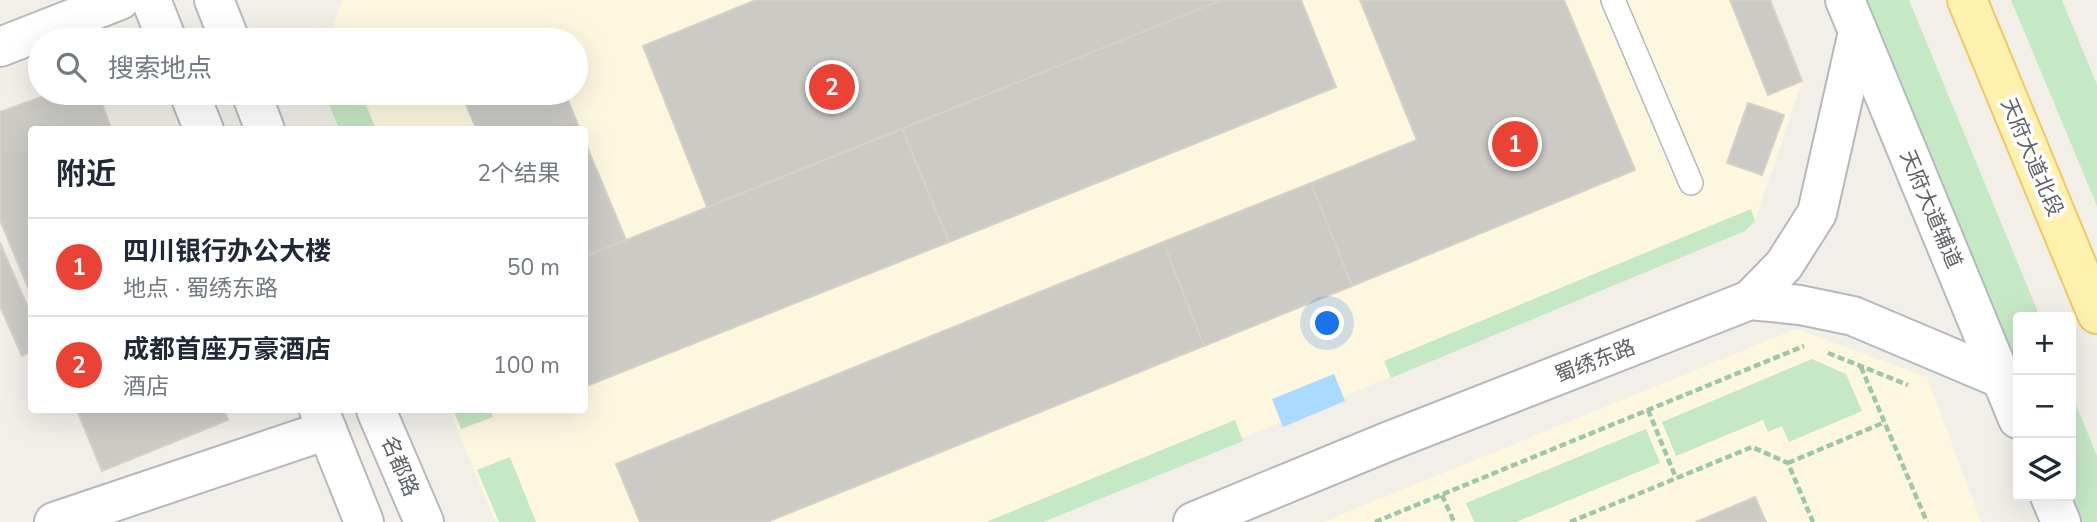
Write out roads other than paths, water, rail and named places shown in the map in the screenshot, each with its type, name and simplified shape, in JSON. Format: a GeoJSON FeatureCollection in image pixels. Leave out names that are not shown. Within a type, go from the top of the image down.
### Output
{"type":"FeatureCollection","features":[{"type":"Feature","properties":{"kind":"main road","name":"天府大道北段"},"geometry":{"type":"LineString","coordinates":[[1967,0],[2097,313]]}},
{"type":"Feature","properties":{"kind":"street"},"geometry":{"type":"LineString","coordinates":[[49,28],[120,0]]}},
{"type":"Feature","properties":{"kind":"street"},"geometry":{"type":"LineString","coordinates":[[151,0],[162,28]]}},
{"type":"Feature","properties":{"kind":"street"},"geometry":{"type":"LineString","coordinates":[[214,0],[225,28]]}},
{"type":"Feature","properties":{"kind":"street"},"geometry":{"type":"LineString","coordinates":[[1750,300],[1784,265],[1817,213],[1851,16]]}},
{"type":"Feature","properties":{"kind":"street","name":"天府大道辅道"},"geometry":{"type":"LineString","coordinates":[[1851,16],[2013,406]]}},
{"type":"Feature","properties":{"kind":"street"},"geometry":{"type":"LineString","coordinates":[[0,47],[28,36]]}},
{"type":"Feature","properties":{"kind":"street"},"geometry":{"type":"LineString","coordinates":[[194,105],[202,126]]}},
{"type":"Feature","properties":{"kind":"street"},"geometry":{"type":"LineString","coordinates":[[256,105],[263,126]]}},
{"type":"Feature","properties":{"kind":"street","name":"蜀绣东路"},"geometry":{"type":"LineString","coordinates":[[1193,522],[1387,442],[1750,300],[1800,305],[1853,316],[2002,379]]}},
{"type":"Feature","properties":{"kind":"street","name":"名都路"},"geometry":{"type":"LineString","coordinates":[[377,413],[424,522]]}},
{"type":"Feature","properties":{"kind":"street"},"geometry":{"type":"LineString","coordinates":[[54,522],[323,420],[364,522]]}},
{"type":"Feature","properties":{"kind":"street"},"geometry":{"type":"LineString","coordinates":[[2052,501],[2061,522]]}},
{"type":"Feature","properties":{"kind":"lane"},"geometry":{"type":"LineString","coordinates":[[1613,0],[1691,183]]}},
{"type":"Feature","properties":{"kind":"water"},"geometry":{"type":"Polygon","coordinates":[[[1334,374],[1345,401],[1283,427],[1272,399],[1334,374]]]}},
{"type":"Feature","properties":{"kind":"place","name":"成都首座万豪酒店"},"geometry":{"type":"Point","coordinates":[832,87]}},
{"type":"Feature","properties":{"kind":"place","name":"四川银行办公大楼"},"geometry":{"type":"Point","coordinates":[1515,144]}}]}
